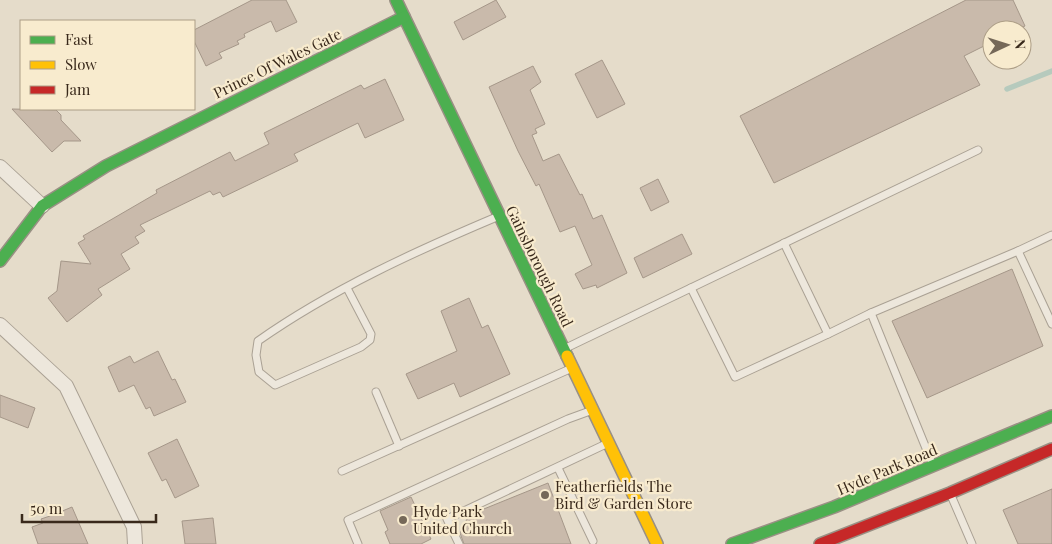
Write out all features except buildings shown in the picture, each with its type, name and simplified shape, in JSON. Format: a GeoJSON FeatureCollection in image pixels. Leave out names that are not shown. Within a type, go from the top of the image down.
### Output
{"type":"FeatureCollection","features":[{"type":"Feature","properties":{"kind":"main road","name":"Gainsborough Road"},"geometry":{"type":"LineString","coordinates":[[396,0],[657,544]]}},
{"type":"Feature","properties":{"kind":"main road","name":"Prince Of Wales Gate"},"geometry":{"type":"LineString","coordinates":[[0,261],[42,206],[106,166],[404,17]]}},
{"type":"Feature","properties":{"kind":"main road","name":"Hyde Park Road"},"geometry":{"type":"LineString","coordinates":[[732,544],[834,507],[1052,416]]}},
{"type":"Feature","properties":{"kind":"main road"},"geometry":{"type":"LineString","coordinates":[[820,544],[950,493],[1052,449]]}},
{"type":"Feature","properties":{"kind":"street"},"geometry":{"type":"LineString","coordinates":[[0,167],[42,206]]}},
{"type":"Feature","properties":{"kind":"street"},"geometry":{"type":"LineString","coordinates":[[0,325],[66,386],[134,527],[135,544]]}},
{"type":"Feature","properties":{"kind":"lane"},"geometry":{"type":"LineString","coordinates":[[564,350],[978,150]]}},
{"type":"Feature","properties":{"kind":"lane"},"geometry":{"type":"LineString","coordinates":[[347,288],[371,334],[370,340],[361,347],[275,385],[258,372],[256,355],[258,342],[284,323],[375,272],[499,216]]}},
{"type":"Feature","properties":{"kind":"lane"},"geometry":{"type":"LineString","coordinates":[[691,288],[735,378],[871,313],[1052,235]]}},
{"type":"Feature","properties":{"kind":"lane"},"geometry":{"type":"LineString","coordinates":[[784,243],[828,334]]}},
{"type":"Feature","properties":{"kind":"lane"},"geometry":{"type":"LineString","coordinates":[[1018,251],[1052,324]]}},
{"type":"Feature","properties":{"kind":"lane"},"geometry":{"type":"LineString","coordinates":[[871,313],[933,466]]}},
{"type":"Feature","properties":{"kind":"lane"},"geometry":{"type":"LineString","coordinates":[[342,471],[550,380],[572,368]]}},
{"type":"Feature","properties":{"kind":"lane"},"geometry":{"type":"LineString","coordinates":[[376,392],[399,446]]}},
{"type":"Feature","properties":{"kind":"lane"},"geometry":{"type":"LineString","coordinates":[[358,544],[348,520],[568,419],[593,410]]}},
{"type":"Feature","properties":{"kind":"lane"},"geometry":{"type":"LineString","coordinates":[[459,544],[447,518],[558,468],[608,442]]}},
{"type":"Feature","properties":{"kind":"lane"},"geometry":{"type":"LineString","coordinates":[[558,468],[593,541]]}},
{"type":"Feature","properties":{"kind":"lane"},"geometry":{"type":"LineString","coordinates":[[950,493],[972,544]]}},
{"type":"Feature","properties":{"kind":"waterway"},"geometry":{"type":"LineString","coordinates":[[1007,89],[1052,71]]}},
{"type":"Feature","properties":{"kind":"traffic: fast"},"geometry":{"type":"LineString","coordinates":[[396,0],[567,356]]}},
{"type":"Feature","properties":{"kind":"traffic: fast"},"geometry":{"type":"LineString","coordinates":[[0,261],[42,206],[106,166],[404,17]]}},
{"type":"Feature","properties":{"kind":"traffic: fast"},"geometry":{"type":"LineString","coordinates":[[732,544],[834,507],[1052,416]]}},
{"type":"Feature","properties":{"kind":"traffic: slow"},"geometry":{"type":"LineString","coordinates":[[567,356],[657,544]]}},
{"type":"Feature","properties":{"kind":"traffic: jam"},"geometry":{"type":"LineString","coordinates":[[820,544],[950,493],[1052,449]]}},
{"type":"Feature","properties":{"kind":"place","name":"Featherfields The Bird & Garden Store"},"geometry":{"type":"Point","coordinates":[545,495]}},
{"type":"Feature","properties":{"kind":"place","name":"Hyde Park United Church"},"geometry":{"type":"Point","coordinates":[403,520]}}]}
